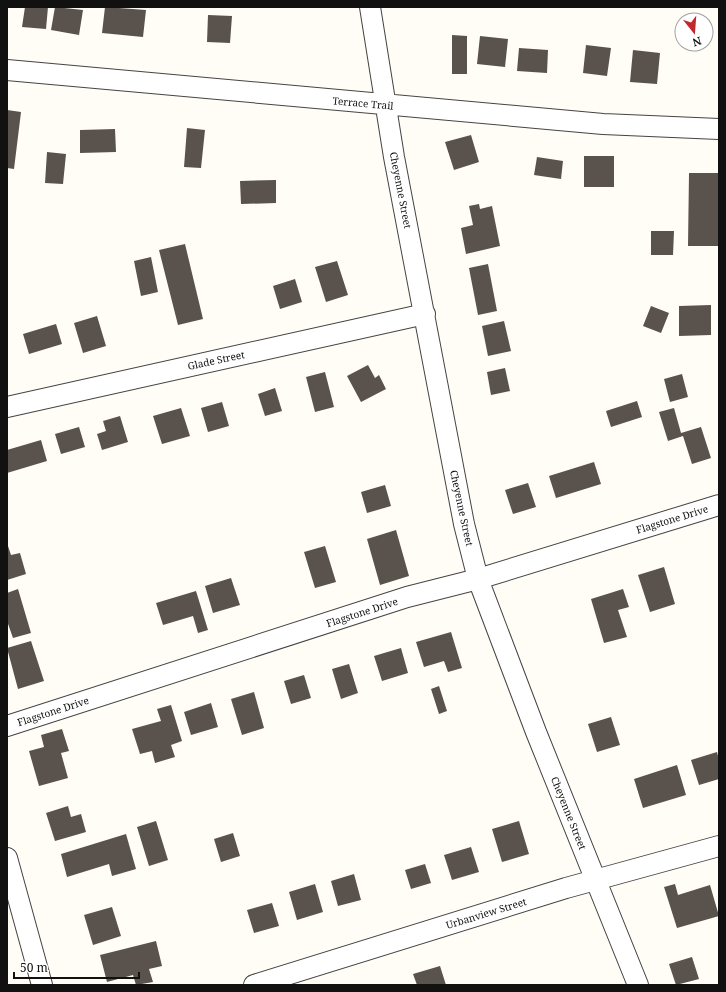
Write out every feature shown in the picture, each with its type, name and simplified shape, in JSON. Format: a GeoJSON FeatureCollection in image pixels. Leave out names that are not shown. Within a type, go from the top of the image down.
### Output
{"type":"FeatureCollection","features":[{"type":"Feature","properties":{"kind":"street","name":"Cheyenne Street"},"geometry":{"type":"LineString","coordinates":[[370,7],[386,105],[464,524],[478,579],[536,732],[638,985]]}},
{"type":"Feature","properties":{"kind":"street","name":"Terrace Trail"},"geometry":{"type":"LineString","coordinates":[[7,70],[603,124],[719,130]]}},
{"type":"Feature","properties":{"kind":"street","name":"Glade Street"},"geometry":{"type":"LineString","coordinates":[[7,407],[425,314]]}},
{"type":"Feature","properties":{"kind":"street","name":"Flagstone Drive"},"geometry":{"type":"LineString","coordinates":[[7,726],[407,597],[478,579],[719,505]]}},
{"type":"Feature","properties":{"kind":"street","name":"Urbanview Street"},"geometry":{"type":"LineString","coordinates":[[254,985],[596,880],[719,846]]}},
{"type":"Feature","properties":{"kind":"street"},"geometry":{"type":"LineString","coordinates":[[7,858],[42,985]]}},
{"type":"Feature","properties":{"kind":"building"},"geometry":{"type":"Polygon","coordinates":[[[25,7],[48,7],[46,29],[22,27],[25,7]]]}},
{"type":"Feature","properties":{"kind":"building"},"geometry":{"type":"Polygon","coordinates":[[[55,7],[83,10],[79,35],[51,30],[55,7]]]}},
{"type":"Feature","properties":{"kind":"building"},"geometry":{"type":"Polygon","coordinates":[[[105,7],[146,10],[143,37],[102,33],[105,7]]]}},
{"type":"Feature","properties":{"kind":"building"},"geometry":{"type":"Polygon","coordinates":[[[208,15],[232,16],[230,43],[207,42],[208,15]]]}},
{"type":"Feature","properties":{"kind":"building"},"geometry":{"type":"Polygon","coordinates":[[[452,35],[467,36],[467,74],[452,74],[452,35]]]}},
{"type":"Feature","properties":{"kind":"building"},"geometry":{"type":"Polygon","coordinates":[[[480,36],[508,39],[505,67],[477,64],[480,36]]]}},
{"type":"Feature","properties":{"kind":"building"},"geometry":{"type":"Polygon","coordinates":[[[586,45],[611,48],[607,76],[583,73],[586,45]]]}},
{"type":"Feature","properties":{"kind":"building"},"geometry":{"type":"Polygon","coordinates":[[[519,48],[548,50],[547,73],[517,71],[519,48]]]}},
{"type":"Feature","properties":{"kind":"building"},"geometry":{"type":"Polygon","coordinates":[[[633,50],[660,53],[657,84],[630,82],[633,50]]]}},
{"type":"Feature","properties":{"kind":"building"},"geometry":{"type":"Polygon","coordinates":[[[7,110],[21,112],[14,169],[7,168],[7,110]]]}},
{"type":"Feature","properties":{"kind":"building"},"geometry":{"type":"Polygon","coordinates":[[[187,128],[205,130],[201,168],[184,167],[187,128]]]}},
{"type":"Feature","properties":{"kind":"building"},"geometry":{"type":"Polygon","coordinates":[[[115,129],[116,152],[80,153],[80,130],[115,129]]]}},
{"type":"Feature","properties":{"kind":"building"},"geometry":{"type":"Polygon","coordinates":[[[471,135],[479,162],[454,170],[445,142],[471,135]]]}},
{"type":"Feature","properties":{"kind":"building"},"geometry":{"type":"Polygon","coordinates":[[[47,152],[66,154],[63,184],[45,183],[47,152]]]}},
{"type":"Feature","properties":{"kind":"building"},"geometry":{"type":"Polygon","coordinates":[[[584,156],[614,156],[614,187],[584,187],[584,156]]]}},
{"type":"Feature","properties":{"kind":"building"},"geometry":{"type":"Polygon","coordinates":[[[537,157],[563,161],[561,179],[534,175],[537,157]]]}},
{"type":"Feature","properties":{"kind":"building"},"geometry":{"type":"Polygon","coordinates":[[[689,173],[719,173],[719,246],[688,246],[689,173]]]}},
{"type":"Feature","properties":{"kind":"building"},"geometry":{"type":"Polygon","coordinates":[[[276,180],[276,203],[241,204],[240,181],[276,180]]]}},
{"type":"Feature","properties":{"kind":"building"},"geometry":{"type":"Polygon","coordinates":[[[479,204],[480,209],[492,206],[500,246],[466,254],[461,228],[473,225],[469,206],[479,204]]]}},
{"type":"Feature","properties":{"kind":"building"},"geometry":{"type":"Polygon","coordinates":[[[651,231],[674,231],[673,255],[651,255],[651,231]]]}},
{"type":"Feature","properties":{"kind":"building"},"geometry":{"type":"Polygon","coordinates":[[[185,244],[203,319],[178,325],[159,250],[185,244]]]}},
{"type":"Feature","properties":{"kind":"building"},"geometry":{"type":"Polygon","coordinates":[[[151,257],[158,292],[141,296],[134,261],[151,257]]]}},
{"type":"Feature","properties":{"kind":"building"},"geometry":{"type":"Polygon","coordinates":[[[337,261],[348,295],[326,302],[315,267],[337,261]]]}},
{"type":"Feature","properties":{"kind":"building"},"geometry":{"type":"Polygon","coordinates":[[[488,264],[497,311],[478,315],[469,268],[488,264]]]}},
{"type":"Feature","properties":{"kind":"building"},"geometry":{"type":"Polygon","coordinates":[[[295,279],[302,302],[280,309],[273,286],[295,279]]]}},
{"type":"Feature","properties":{"kind":"building"},"geometry":{"type":"Polygon","coordinates":[[[711,305],[711,335],[679,336],[679,306],[711,305]]]}},
{"type":"Feature","properties":{"kind":"building"},"geometry":{"type":"Polygon","coordinates":[[[651,306],[669,313],[661,333],[643,326],[651,306]]]}},
{"type":"Feature","properties":{"kind":"building"},"geometry":{"type":"Polygon","coordinates":[[[97,316],[106,346],[83,353],[74,323],[97,316]]]}},
{"type":"Feature","properties":{"kind":"building"},"geometry":{"type":"Polygon","coordinates":[[[504,321],[511,351],[488,356],[482,326],[504,321]]]}},
{"type":"Feature","properties":{"kind":"building"},"geometry":{"type":"Polygon","coordinates":[[[56,324],[62,344],[29,354],[23,334],[56,324]]]}},
{"type":"Feature","properties":{"kind":"building"},"geometry":{"type":"Polygon","coordinates":[[[368,365],[375,378],[379,375],[386,389],[361,402],[347,376],[368,365]]]}},
{"type":"Feature","properties":{"kind":"building"},"geometry":{"type":"Polygon","coordinates":[[[505,368],[510,391],[491,395],[487,372],[505,368]]]}},
{"type":"Feature","properties":{"kind":"building"},"geometry":{"type":"Polygon","coordinates":[[[325,372],[334,407],[315,412],[306,377],[325,372]]]}},
{"type":"Feature","properties":{"kind":"building"},"geometry":{"type":"Polygon","coordinates":[[[682,374],[688,397],[670,402],[664,379],[682,374]]]}},
{"type":"Feature","properties":{"kind":"building"},"geometry":{"type":"Polygon","coordinates":[[[275,388],[282,411],[265,416],[258,394],[275,388]]]}},
{"type":"Feature","properties":{"kind":"building"},"geometry":{"type":"Polygon","coordinates":[[[637,401],[642,417],[611,427],[606,411],[637,401]]]}},
{"type":"Feature","properties":{"kind":"building"},"geometry":{"type":"Polygon","coordinates":[[[222,402],[229,426],[208,432],[201,408],[222,402]]]}},
{"type":"Feature","properties":{"kind":"building"},"geometry":{"type":"Polygon","coordinates":[[[181,408],[190,436],[162,444],[153,416],[181,408]]]}},
{"type":"Feature","properties":{"kind":"building"},"geometry":{"type":"Polygon","coordinates":[[[674,408],[681,433],[701,427],[711,458],[692,464],[683,436],[668,441],[659,412],[674,408]]]}},
{"type":"Feature","properties":{"kind":"building"},"geometry":{"type":"Polygon","coordinates":[[[120,416],[128,442],[102,450],[97,434],[106,431],[103,421],[120,416]]]}},
{"type":"Feature","properties":{"kind":"building"},"geometry":{"type":"Polygon","coordinates":[[[79,427],[85,447],[61,454],[55,434],[79,427]]]}},
{"type":"Feature","properties":{"kind":"building"},"geometry":{"type":"Polygon","coordinates":[[[41,440],[47,461],[7,473],[7,450],[41,440]]]}},
{"type":"Feature","properties":{"kind":"building"},"geometry":{"type":"Polygon","coordinates":[[[594,462],[601,484],[556,498],[549,476],[594,462]]]}},
{"type":"Feature","properties":{"kind":"building"},"geometry":{"type":"Polygon","coordinates":[[[528,483],[536,507],[513,514],[505,490],[528,483]]]}},
{"type":"Feature","properties":{"kind":"building"},"geometry":{"type":"Polygon","coordinates":[[[385,485],[391,506],[367,513],[361,492],[385,485]]]}},
{"type":"Feature","properties":{"kind":"building"},"geometry":{"type":"Polygon","coordinates":[[[396,530],[409,576],[380,585],[367,539],[396,530]]]}},
{"type":"Feature","properties":{"kind":"building"},"geometry":{"type":"Polygon","coordinates":[[[7,543],[11,555],[20,553],[26,574],[7,580],[7,543]]]}},
{"type":"Feature","properties":{"kind":"building"},"geometry":{"type":"Polygon","coordinates":[[[325,546],[336,582],[315,588],[304,552],[325,546]]]}},
{"type":"Feature","properties":{"kind":"building"},"geometry":{"type":"Polygon","coordinates":[[[664,567],[675,604],[650,612],[638,575],[664,567]]]}},
{"type":"Feature","properties":{"kind":"building"},"geometry":{"type":"Polygon","coordinates":[[[231,578],[240,605],[213,613],[205,586],[231,578]]]}},
{"type":"Feature","properties":{"kind":"building"},"geometry":{"type":"Polygon","coordinates":[[[18,589],[31,633],[13,638],[7,621],[7,593],[18,589]]]}},
{"type":"Feature","properties":{"kind":"building"},"geometry":{"type":"Polygon","coordinates":[[[623,589],[629,607],[618,610],[627,637],[604,643],[591,599],[623,589]]]}},
{"type":"Feature","properties":{"kind":"building"},"geometry":{"type":"Polygon","coordinates":[[[196,591],[208,630],[198,633],[193,616],[163,625],[156,603],[196,591]]]}},
{"type":"Feature","properties":{"kind":"building"},"geometry":{"type":"Polygon","coordinates":[[[451,632],[462,668],[448,672],[444,661],[424,667],[416,642],[451,632]]]}},
{"type":"Feature","properties":{"kind":"building"},"geometry":{"type":"Polygon","coordinates":[[[31,641],[44,681],[18,689],[7,648],[31,641]]]}},
{"type":"Feature","properties":{"kind":"building"},"geometry":{"type":"Polygon","coordinates":[[[401,648],[408,673],[382,681],[374,656],[401,648]]]}},
{"type":"Feature","properties":{"kind":"building"},"geometry":{"type":"Polygon","coordinates":[[[349,664],[358,693],[341,699],[332,669],[349,664]]]}},
{"type":"Feature","properties":{"kind":"building"},"geometry":{"type":"Polygon","coordinates":[[[304,675],[311,698],[291,704],[284,681],[304,675]]]}},
{"type":"Feature","properties":{"kind":"building"},"geometry":{"type":"Polygon","coordinates":[[[439,686],[447,711],[439,714],[431,689],[439,686]]]}},
{"type":"Feature","properties":{"kind":"building"},"geometry":{"type":"Polygon","coordinates":[[[254,692],[264,728],[242,735],[231,699],[254,692]]]}},
{"type":"Feature","properties":{"kind":"building"},"geometry":{"type":"Polygon","coordinates":[[[211,703],[218,727],[191,735],[184,712],[211,703]]]}},
{"type":"Feature","properties":{"kind":"building"},"geometry":{"type":"Polygon","coordinates":[[[171,705],[182,741],[171,745],[175,757],[155,763],[152,751],[140,754],[132,729],[161,721],[157,709],[171,705]]]}},
{"type":"Feature","properties":{"kind":"building"},"geometry":{"type":"Polygon","coordinates":[[[611,717],[620,745],[597,752],[588,724],[611,717]]]}},
{"type":"Feature","properties":{"kind":"building"},"geometry":{"type":"Polygon","coordinates":[[[62,729],[69,751],[61,753],[68,778],[39,786],[29,751],[44,747],[41,735],[62,729]]]}},
{"type":"Feature","properties":{"kind":"building"},"geometry":{"type":"Polygon","coordinates":[[[717,752],[719,760],[719,779],[699,785],[691,760],[717,752]]]}},
{"type":"Feature","properties":{"kind":"building"},"geometry":{"type":"Polygon","coordinates":[[[677,765],[686,795],[643,808],[634,779],[677,765]]]}},
{"type":"Feature","properties":{"kind":"building"},"geometry":{"type":"Polygon","coordinates":[[[68,806],[71,817],[81,814],[86,832],[55,841],[46,813],[68,806]]]}},
{"type":"Feature","properties":{"kind":"building"},"geometry":{"type":"Polygon","coordinates":[[[156,821],[168,860],[149,866],[137,827],[156,821]]]}},
{"type":"Feature","properties":{"kind":"building"},"geometry":{"type":"Polygon","coordinates":[[[519,821],[529,854],[502,862],[492,829],[519,821]]]}},
{"type":"Feature","properties":{"kind":"building"},"geometry":{"type":"Polygon","coordinates":[[[233,833],[240,856],[221,862],[214,839],[233,833]]]}},
{"type":"Feature","properties":{"kind":"building"},"geometry":{"type":"Polygon","coordinates":[[[126,834],[136,869],[112,876],[109,864],[67,877],[61,854],[126,834]]]}},
{"type":"Feature","properties":{"kind":"building"},"geometry":{"type":"Polygon","coordinates":[[[471,847],[479,872],[452,880],[444,855],[471,847]]]}},
{"type":"Feature","properties":{"kind":"building"},"geometry":{"type":"Polygon","coordinates":[[[425,864],[431,883],[411,889],[405,870],[425,864]]]}},
{"type":"Feature","properties":{"kind":"building"},"geometry":{"type":"Polygon","coordinates":[[[354,874],[361,900],[338,906],[331,881],[354,874]]]}},
{"type":"Feature","properties":{"kind":"building"},"geometry":{"type":"Polygon","coordinates":[[[315,884],[323,912],[297,920],[289,892],[315,884]]]}},
{"type":"Feature","properties":{"kind":"building"},"geometry":{"type":"Polygon","coordinates":[[[675,884],[678,895],[710,885],[719,916],[677,928],[664,887],[675,884]]]}},
{"type":"Feature","properties":{"kind":"building"},"geometry":{"type":"Polygon","coordinates":[[[272,903],[279,926],[254,933],[247,910],[272,903]]]}},
{"type":"Feature","properties":{"kind":"building"},"geometry":{"type":"Polygon","coordinates":[[[112,907],[121,936],[93,945],[84,915],[112,907]]]}},
{"type":"Feature","properties":{"kind":"building"},"geometry":{"type":"Polygon","coordinates":[[[156,941],[162,966],[149,969],[153,982],[136,985],[133,975],[107,982],[100,955],[156,941]]]}},
{"type":"Feature","properties":{"kind":"building"},"geometry":{"type":"Polygon","coordinates":[[[692,957],[699,979],[676,985],[669,964],[692,957]]]}},
{"type":"Feature","properties":{"kind":"building"},"geometry":{"type":"Polygon","coordinates":[[[440,966],[446,985],[417,985],[413,974],[440,966]]]}}]}
